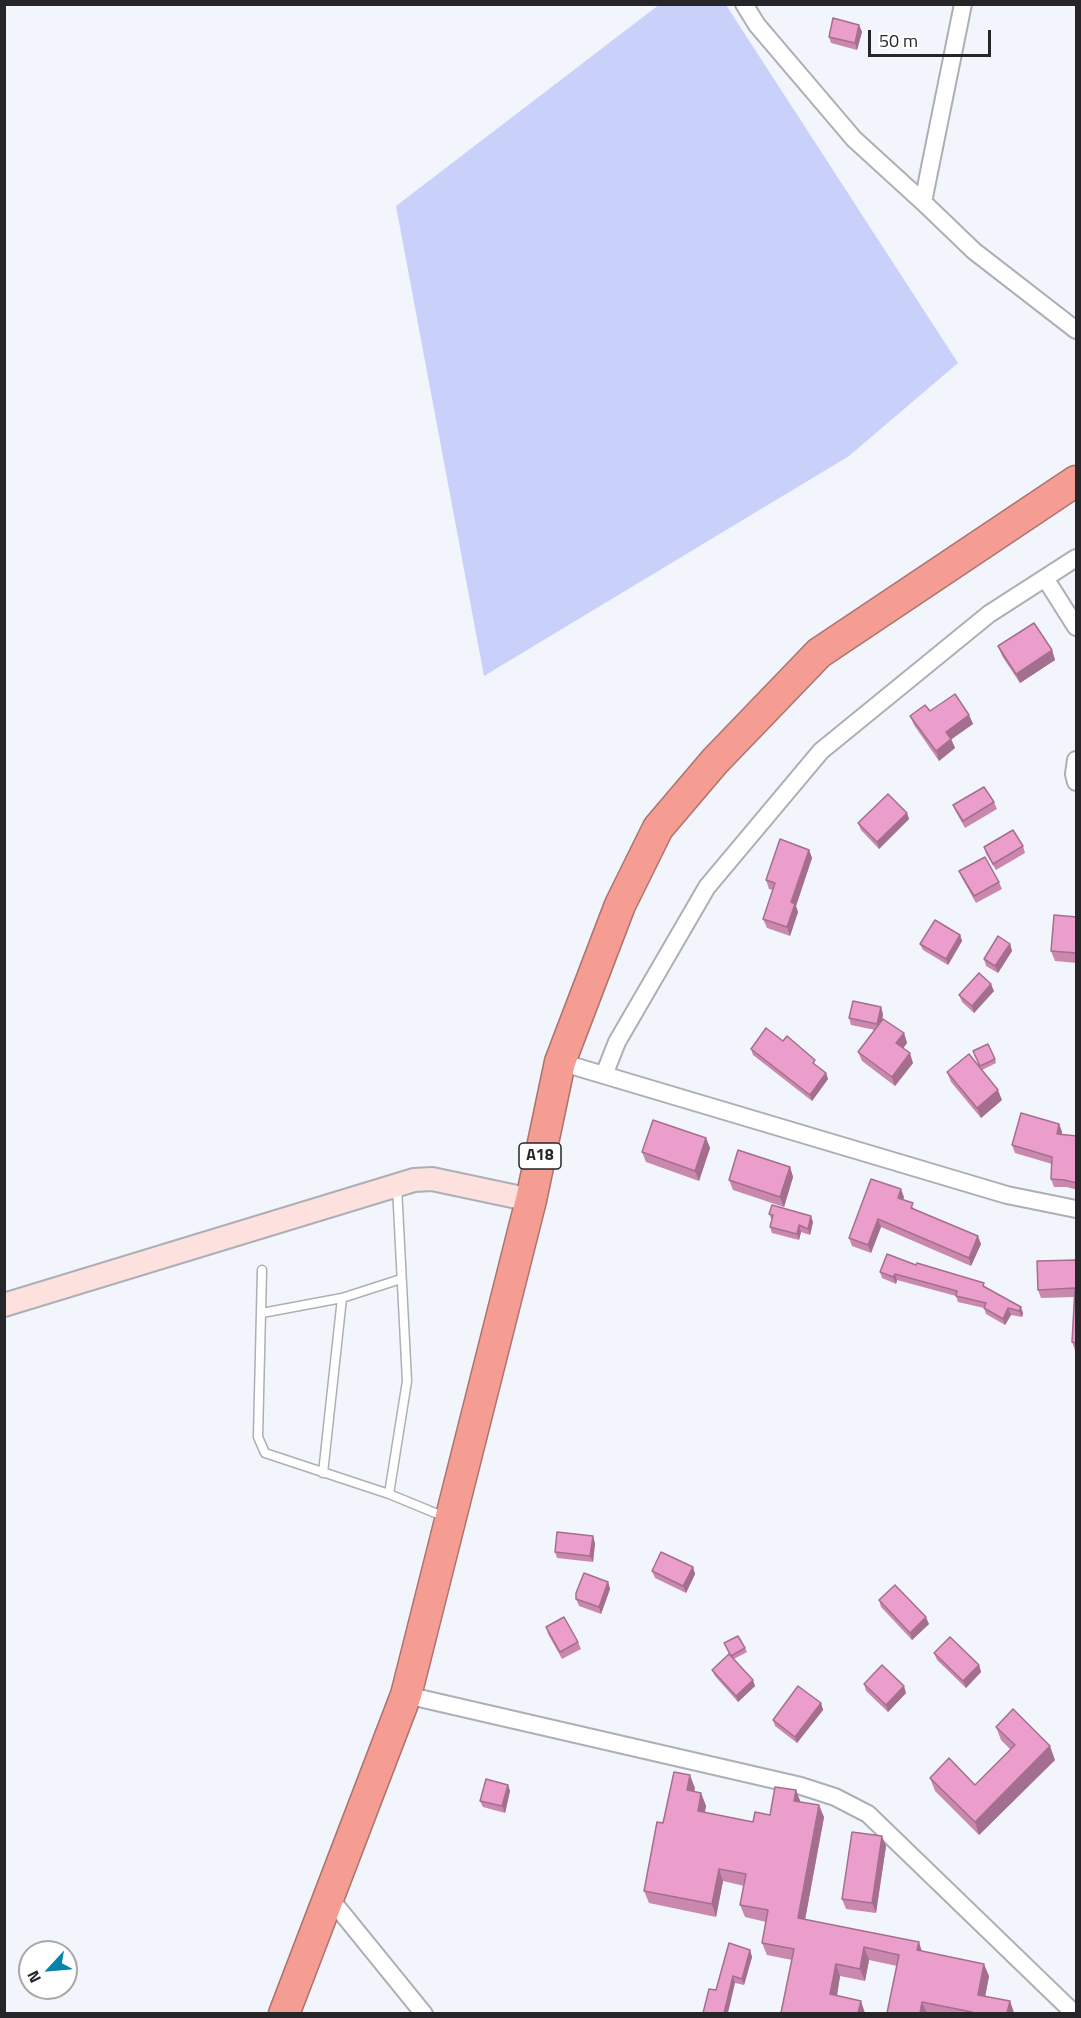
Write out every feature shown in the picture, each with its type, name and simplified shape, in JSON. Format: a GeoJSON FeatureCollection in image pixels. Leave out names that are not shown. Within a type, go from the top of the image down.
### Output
{"type":"FeatureCollection","features":[{"type":"Feature","properties":{"kind":"highway","name":"A18"},"geometry":{"type":"LineString","coordinates":[[284,2013],[406,1695],[531,1200],[560,1062],[620,905],[658,828],[715,761],[819,653],[1077,482]]}},
{"type":"Feature","properties":{"kind":"street"},"geometry":{"type":"LineString","coordinates":[[744,4],[758,25],[854,139],[974,251],[1077,330]]}},
{"type":"Feature","properties":{"kind":"street"},"geometry":{"type":"LineString","coordinates":[[923,202],[963,4]]}},
{"type":"Feature","properties":{"kind":"street"},"geometry":{"type":"LineString","coordinates":[[604,1075],[617,1042],[707,887],[821,751],[989,614],[1077,558]]}},
{"type":"Feature","properties":{"kind":"street"},"geometry":{"type":"LineString","coordinates":[[1045,578],[1077,627]]}},
{"type":"Feature","properties":{"kind":"street"},"geometry":{"type":"LineString","coordinates":[[1077,760],[1074,774],[1077,782]]}},
{"type":"Feature","properties":{"kind":"street"},"geometry":{"type":"LineString","coordinates":[[560,1062],[1007,1195],[1077,1209]]}},
{"type":"Feature","properties":{"kind":"street"},"geometry":{"type":"LineString","coordinates":[[4,1305],[423,1179],[531,1200]]}},
{"type":"Feature","properties":{"kind":"street"},"geometry":{"type":"LineString","coordinates":[[406,1695],[801,1786],[835,1797],[868,1814],[1075,2013]]}},
{"type":"Feature","properties":{"kind":"street"},"geometry":{"type":"LineString","coordinates":[[329,1897],[424,2013]]}},
{"type":"Feature","properties":{"kind":"lane"},"geometry":{"type":"LineString","coordinates":[[390,1494],[407,1381],[397,1185]]}},
{"type":"Feature","properties":{"kind":"lane"},"geometry":{"type":"LineString","coordinates":[[262,1270],[258,1437],[265,1453],[390,1494],[451,1520]]}},
{"type":"Feature","properties":{"kind":"lane"},"geometry":{"type":"LineString","coordinates":[[262,1313],[342,1298],[401,1280]]}},
{"type":"Feature","properties":{"kind":"lane"},"geometry":{"type":"LineString","coordinates":[[323,1473],[342,1298]]}},
{"type":"Feature","properties":{"kind":"shaded area"},"geometry":{"type":"Polygon","coordinates":[[[660,4],[726,5],[958,363],[849,456],[484,676],[396,206],[660,4]]]}},
{"type":"Feature","properties":{"kind":"building"},"geometry":{"type":"Polygon","coordinates":[[[833,18],[859,25],[855,43],[829,37],[833,18]]]}},
{"type":"Feature","properties":{"kind":"building"},"geometry":{"type":"Polygon","coordinates":[[[1034,623],[1052,650],[1016,674],[998,646],[1034,623]]]}},
{"type":"Feature","properties":{"kind":"building"},"geometry":{"type":"Polygon","coordinates":[[[955,694],[969,715],[946,732],[951,739],[936,751],[910,716],[925,705],[930,711],[955,694]]]}},
{"type":"Feature","properties":{"kind":"building"},"geometry":{"type":"Polygon","coordinates":[[[984,787],[994,802],[963,821],[953,805],[984,787]]]}},
{"type":"Feature","properties":{"kind":"building"},"geometry":{"type":"Polygon","coordinates":[[[888,794],[907,813],[877,842],[858,823],[888,794]]]}},
{"type":"Feature","properties":{"kind":"building"},"geometry":{"type":"Polygon","coordinates":[[[1013,830],[1023,846],[993,864],[984,847],[1013,830]]]}},
{"type":"Feature","properties":{"kind":"building"},"geometry":{"type":"Polygon","coordinates":[[[780,839],[809,850],[791,902],[795,904],[787,927],[763,919],[775,883],[766,880],[780,839]]]}},
{"type":"Feature","properties":{"kind":"building"},"geometry":{"type":"Polygon","coordinates":[[[985,857],[999,882],[974,896],[959,871],[985,857]]]}},
{"type":"Feature","properties":{"kind":"building"},"geometry":{"type":"Polygon","coordinates":[[[1054,915],[1077,917],[1077,953],[1051,951],[1054,915]]]}},
{"type":"Feature","properties":{"kind":"building"},"geometry":{"type":"Polygon","coordinates":[[[935,920],[960,935],[946,959],[920,944],[935,920]]]}},
{"type":"Feature","properties":{"kind":"building"},"geometry":{"type":"Polygon","coordinates":[[[998,936],[1010,944],[995,966],[984,959],[998,936]]]}},
{"type":"Feature","properties":{"kind":"building"},"geometry":{"type":"Polygon","coordinates":[[[979,973],[991,984],[972,1006],[959,995],[979,973]]]}},
{"type":"Feature","properties":{"kind":"building"},"geometry":{"type":"Polygon","coordinates":[[[853,1001],[881,1007],[877,1024],[849,1018],[853,1001]]]}},
{"type":"Feature","properties":{"kind":"building"},"geometry":{"type":"Polygon","coordinates":[[[883,1019],[904,1033],[896,1043],[910,1053],[892,1077],[858,1052],[883,1019]]]}},
{"type":"Feature","properties":{"kind":"building"},"geometry":{"type":"Polygon","coordinates":[[[766,1028],[783,1041],[787,1036],[815,1060],[813,1063],[826,1073],[810,1095],[751,1049],[766,1028]]]}},
{"type":"Feature","properties":{"kind":"building"},"geometry":{"type":"Polygon","coordinates":[[[988,1044],[995,1059],[980,1066],[973,1051],[988,1044]]]}},
{"type":"Feature","properties":{"kind":"building"},"geometry":{"type":"Polygon","coordinates":[[[969,1054],[998,1090],[977,1108],[947,1072],[969,1054]]]}},
{"type":"Feature","properties":{"kind":"building"},"geometry":{"type":"Polygon","coordinates":[[[1021,1113],[1059,1124],[1057,1134],[1077,1136],[1077,1183],[1051,1179],[1052,1157],[1012,1145],[1021,1113]]]}},
{"type":"Feature","properties":{"kind":"building"},"geometry":{"type":"Polygon","coordinates":[[[653,1120],[706,1138],[695,1171],[642,1152],[653,1120]]]}},
{"type":"Feature","properties":{"kind":"building"},"geometry":{"type":"Polygon","coordinates":[[[738,1150],[790,1167],[780,1197],[729,1180],[738,1150]]]}},
{"type":"Feature","properties":{"kind":"building"},"geometry":{"type":"Polygon","coordinates":[[[871,1179],[901,1189],[898,1198],[913,1203],[911,1208],[978,1236],[969,1258],[878,1219],[868,1245],[849,1238],[871,1179]]]}},
{"type":"Feature","properties":{"kind":"building"},"geometry":{"type":"Polygon","coordinates":[[[772,1205],[811,1216],[808,1229],[799,1225],[797,1234],[770,1227],[773,1215],[769,1214],[772,1205]]]}},
{"type":"Feature","properties":{"kind":"building"},"geometry":{"type":"Polygon","coordinates":[[[887,1254],[916,1265],[917,1263],[984,1283],[983,1286],[1021,1307],[1019,1311],[1008,1308],[1003,1319],[984,1308],[986,1303],[956,1296],[957,1291],[880,1272],[887,1254]]]}},
{"type":"Feature","properties":{"kind":"building"},"geometry":{"type":"Polygon","coordinates":[[[1077,1260],[1077,1343],[1072,1342],[1075,1288],[1038,1290],[1037,1261],[1077,1260]]]}},
{"type":"Feature","properties":{"kind":"building"},"geometry":{"type":"Polygon","coordinates":[[[557,1532],[593,1536],[590,1556],[555,1552],[557,1532]]]}},
{"type":"Feature","properties":{"kind":"building"},"geometry":{"type":"Polygon","coordinates":[[[661,1552],[693,1567],[683,1586],[652,1571],[661,1552]]]}},
{"type":"Feature","properties":{"kind":"building"},"geometry":{"type":"Polygon","coordinates":[[[584,1573],[608,1582],[599,1607],[576,1599],[584,1573]]]}},
{"type":"Feature","properties":{"kind":"building"},"geometry":{"type":"Polygon","coordinates":[[[895,1585],[926,1617],[910,1633],[879,1600],[895,1585]]]}},
{"type":"Feature","properties":{"kind":"building"},"geometry":{"type":"Polygon","coordinates":[[[564,1617],[578,1642],[560,1652],[546,1627],[564,1617]]]}},
{"type":"Feature","properties":{"kind":"building"},"geometry":{"type":"Polygon","coordinates":[[[738,1636],[745,1648],[731,1656],[724,1643],[738,1636]]]}},
{"type":"Feature","properties":{"kind":"building"},"geometry":{"type":"Polygon","coordinates":[[[950,1637],[979,1665],[963,1681],[934,1653],[950,1637]]]}},
{"type":"Feature","properties":{"kind":"building"},"geometry":{"type":"Polygon","coordinates":[[[729,1654],[753,1680],[736,1696],[712,1670],[729,1654]]]}},
{"type":"Feature","properties":{"kind":"building"},"geometry":{"type":"Polygon","coordinates":[[[882,1665],[904,1686],[886,1705],[864,1684],[882,1665]]]}},
{"type":"Feature","properties":{"kind":"building"},"geometry":{"type":"Polygon","coordinates":[[[798,1686],[821,1703],[795,1737],[773,1720],[798,1686]]]}},
{"type":"Feature","properties":{"kind":"building"},"geometry":{"type":"Polygon","coordinates":[[[1013,1709],[1050,1746],[975,1822],[930,1778],[949,1758],[975,1785],[1015,1745],[996,1727],[1013,1709]]]}},
{"type":"Feature","properties":{"kind":"building"},"geometry":{"type":"Polygon","coordinates":[[[674,1772],[690,1775],[687,1790],[701,1793],[698,1811],[753,1822],[755,1812],[770,1815],[775,1787],[796,1790],[794,1801],[819,1805],[798,1918],[919,1942],[917,1950],[984,1964],[978,1995],[1010,2001],[1007,2013],[972,2013],[922,2002],[920,2013],[887,2013],[899,1955],[864,1947],[860,1969],[836,1964],[830,1994],[861,2001],[858,2013],[781,2013],[794,1949],[762,1943],[768,1910],[740,1905],[746,1874],[719,1869],[712,1904],[644,1891],[657,1822],[663,1823],[674,1772]]]}},
{"type":"Feature","properties":{"kind":"building"},"geometry":{"type":"Polygon","coordinates":[[[486,1779],[508,1785],[502,1806],[480,1801],[486,1779]]]}},
{"type":"Feature","properties":{"kind":"building"},"geometry":{"type":"Polygon","coordinates":[[[852,1832],[882,1836],[872,1903],[842,1899],[852,1832]]]}},
{"type":"Feature","properties":{"kind":"building"},"geometry":{"type":"Polygon","coordinates":[[[729,1943],[750,1950],[742,1979],[733,1976],[724,2013],[703,2013],[709,1989],[716,1990],[729,1943]]]}}]}
